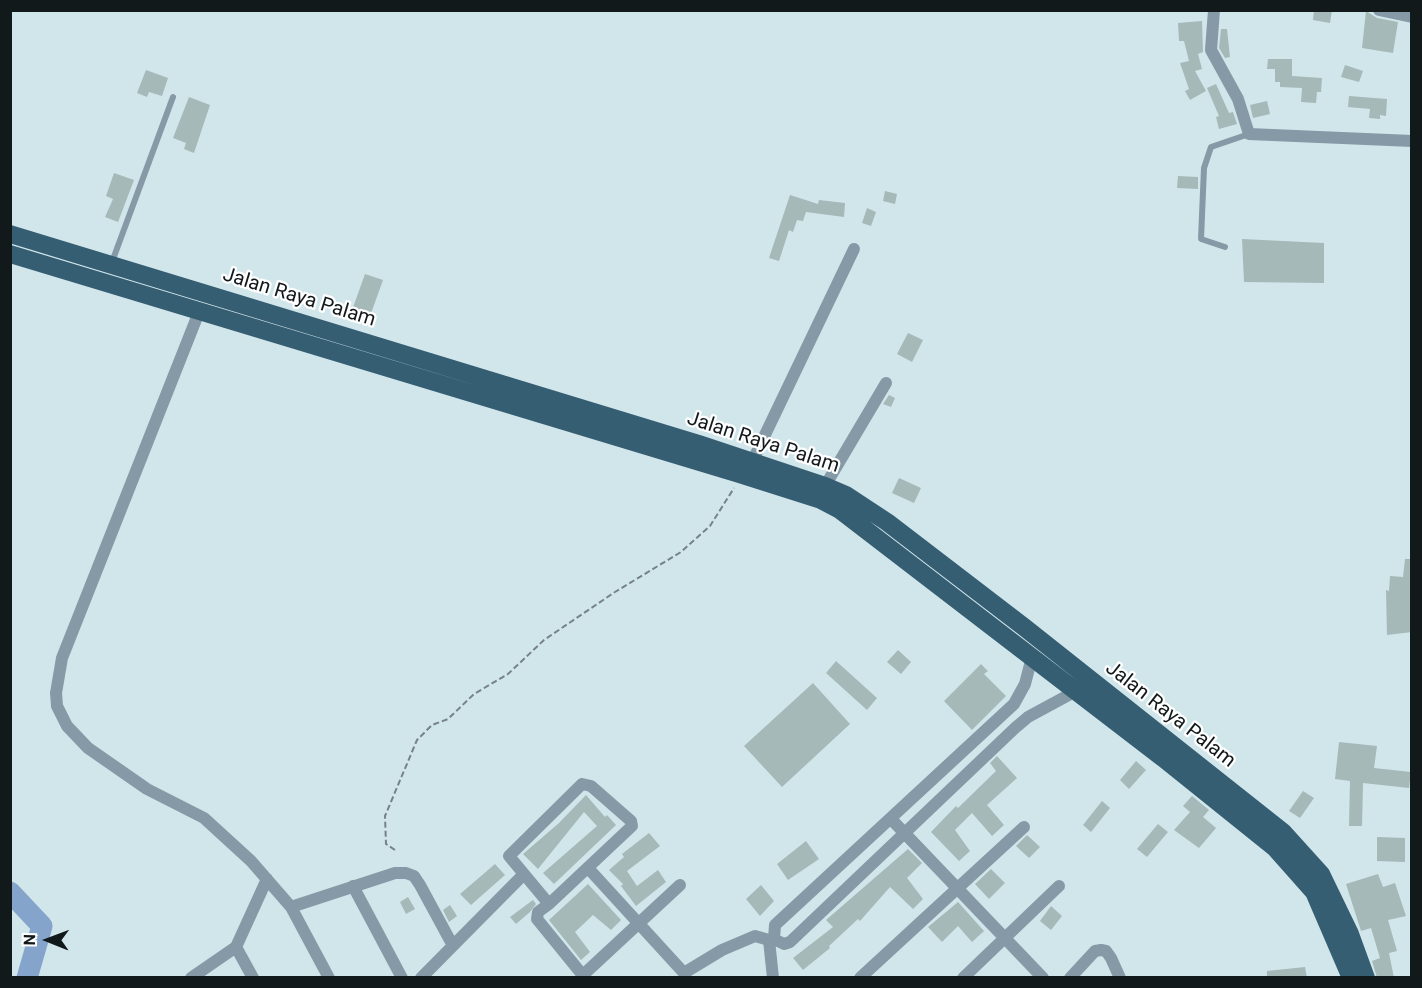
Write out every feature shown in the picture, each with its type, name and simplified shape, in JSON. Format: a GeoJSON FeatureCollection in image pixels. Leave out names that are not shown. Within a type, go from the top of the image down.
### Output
{"type":"FeatureCollection","features":[{"type":"Feature","properties":{"kind":"main road","name":"Jalan Raya Palam"},"geometry":{"type":"LineString","coordinates":[[10,234],[111,264],[773,477],[858,520],[1076,691],[1282,832],[1314,864],[1327,885],[1350,934],[1366,978]]}},
{"type":"Feature","properties":{"kind":"main road","name":"Jalan Raya Palam"},"geometry":{"type":"LineString","coordinates":[[10,254],[200,312],[746,468]]}},
{"type":"Feature","properties":{"kind":"main road","name":"Jalan Raya Palam"},"geometry":{"type":"LineString","coordinates":[[773,477],[825,486],[846,495],[895,528],[1168,752],[1275,848],[1305,879],[1322,907],[1351,978]]}},
{"type":"Feature","properties":{"kind":"street"},"geometry":{"type":"LineString","coordinates":[[1214,10],[1211,51],[1238,99],[1249,134],[1412,141]]}},
{"type":"Feature","properties":{"kind":"street"},"geometry":{"type":"LineString","coordinates":[[1378,10],[1412,17]]}},
{"type":"Feature","properties":{"kind":"street"},"geometry":{"type":"LineString","coordinates":[[746,468],[854,249]]}},
{"type":"Feature","properties":{"kind":"street"},"geometry":{"type":"LineString","coordinates":[[200,312],[62,658],[56,693],[57,706],[67,726],[88,748],[147,789],[204,818],[267,879],[291,907],[330,978]]}},
{"type":"Feature","properties":{"kind":"street"},"geometry":{"type":"LineString","coordinates":[[825,486],[886,383]]}},
{"type":"Feature","properties":{"kind":"street"},"geometry":{"type":"LineString","coordinates":[[773,978],[772,940],[775,926],[892,820],[1014,704],[1025,684],[1032,657]]}},
{"type":"Feature","properties":{"kind":"street"},"geometry":{"type":"LineString","coordinates":[[588,868],[638,923],[680,975],[722,950],[755,936],[784,944],[790,942],[1028,717],[1076,691]]}},
{"type":"Feature","properties":{"kind":"street"},"geometry":{"type":"LineString","coordinates":[[1014,704],[1028,717]]}},
{"type":"Feature","properties":{"kind":"street"},"geometry":{"type":"LineString","coordinates":[[549,904],[510,860],[510,853],[582,784],[591,786],[631,821],[632,826],[549,904],[538,912],[537,919],[584,976],[680,885]]}},
{"type":"Feature","properties":{"kind":"street"},"geometry":{"type":"LineString","coordinates":[[892,820],[1043,978]]}},
{"type":"Feature","properties":{"kind":"street"},"geometry":{"type":"LineString","coordinates":[[860,978],[1024,826]]}},
{"type":"Feature","properties":{"kind":"street"},"geometry":{"type":"LineString","coordinates":[[291,907],[395,873],[406,873],[414,876],[452,944]]}},
{"type":"Feature","properties":{"kind":"street"},"geometry":{"type":"LineString","coordinates":[[421,978],[452,944],[523,875]]}},
{"type":"Feature","properties":{"kind":"street"},"geometry":{"type":"LineString","coordinates":[[191,978],[236,947],[267,879]]}},
{"type":"Feature","properties":{"kind":"street"},"geometry":{"type":"LineString","coordinates":[[353,886],[402,978]]}},
{"type":"Feature","properties":{"kind":"street"},"geometry":{"type":"LineString","coordinates":[[963,978],[1059,886]]}},
{"type":"Feature","properties":{"kind":"street"},"geometry":{"type":"LineString","coordinates":[[236,947],[253,978]]}},
{"type":"Feature","properties":{"kind":"street"},"geometry":{"type":"LineString","coordinates":[[1070,978],[1095,951],[1106,951],[1120,978]]}},
{"type":"Feature","properties":{"kind":"lane"},"geometry":{"type":"LineString","coordinates":[[111,264],[173,97]]}},
{"type":"Feature","properties":{"kind":"lane"},"geometry":{"type":"LineString","coordinates":[[1225,247],[1201,239],[1204,168],[1211,147],[1249,134]]}},
{"type":"Feature","properties":{"kind":"path"},"geometry":{"type":"LineString","coordinates":[[395,850],[386,843],[385,816],[417,740],[432,725],[448,719],[474,694],[508,674],[544,640],[615,592],[681,552],[710,526],[730,498],[746,468]]}},
{"type":"Feature","properties":{"kind":"building"},"geometry":{"type":"Polygon","coordinates":[[[1314,10],[1332,10],[1330,23],[1313,20],[1314,10]]]}},
{"type":"Feature","properties":{"kind":"building"},"geometry":{"type":"Polygon","coordinates":[[[1366,11],[1377,18],[1398,22],[1393,53],[1362,48],[1366,11]]]}},
{"type":"Feature","properties":{"kind":"building"},"geometry":{"type":"Polygon","coordinates":[[[1202,21],[1203,52],[1198,54],[1202,69],[1195,71],[1206,91],[1190,100],[1185,91],[1189,89],[1180,63],[1189,61],[1184,41],[1179,41],[1178,23],[1202,21]]]}},
{"type":"Feature","properties":{"kind":"building"},"geometry":{"type":"Polygon","coordinates":[[[1221,29],[1227,29],[1230,57],[1225,58],[1219,48],[1221,29]]]}},
{"type":"Feature","properties":{"kind":"building"},"geometry":{"type":"Polygon","coordinates":[[[1268,59],[1292,59],[1292,76],[1322,78],[1321,92],[1317,92],[1316,103],[1301,102],[1302,88],[1280,87],[1280,82],[1275,82],[1275,69],[1267,69],[1268,59]]]}},
{"type":"Feature","properties":{"kind":"building"},"geometry":{"type":"Polygon","coordinates":[[[1345,65],[1363,71],[1359,82],[1341,77],[1345,65]]]}},
{"type":"Feature","properties":{"kind":"building"},"geometry":{"type":"Polygon","coordinates":[[[146,70],[168,78],[162,96],[149,92],[147,97],[137,93],[146,70]]]}},
{"type":"Feature","properties":{"kind":"building"},"geometry":{"type":"Polygon","coordinates":[[[1216,84],[1229,113],[1233,112],[1237,124],[1219,129],[1216,117],[1219,116],[1207,88],[1216,84]]]}},
{"type":"Feature","properties":{"kind":"building"},"geometry":{"type":"Polygon","coordinates":[[[1349,96],[1387,99],[1386,116],[1380,115],[1380,119],[1369,118],[1370,109],[1348,107],[1349,96]]]}},
{"type":"Feature","properties":{"kind":"building"},"geometry":{"type":"Polygon","coordinates":[[[189,97],[210,105],[194,153],[184,149],[186,143],[173,138],[189,97]]]}},
{"type":"Feature","properties":{"kind":"building"},"geometry":{"type":"Polygon","coordinates":[[[1267,101],[1270,114],[1253,118],[1250,105],[1267,101]]]}},
{"type":"Feature","properties":{"kind":"building"},"geometry":{"type":"Polygon","coordinates":[[[114,173],[134,180],[118,222],[105,217],[113,199],[106,196],[114,173]]]}},
{"type":"Feature","properties":{"kind":"building"},"geometry":{"type":"Polygon","coordinates":[[[1178,176],[1198,177],[1198,189],[1177,188],[1178,176]]]}},
{"type":"Feature","properties":{"kind":"building"},"geometry":{"type":"Polygon","coordinates":[[[885,191],[897,194],[895,204],[883,201],[885,191]]]}},
{"type":"Feature","properties":{"kind":"building"},"geometry":{"type":"Polygon","coordinates":[[[790,195],[818,204],[819,200],[845,203],[844,217],[806,212],[803,221],[797,220],[793,232],[789,230],[779,261],[769,258],[790,195]]]}},
{"type":"Feature","properties":{"kind":"building"},"geometry":{"type":"Polygon","coordinates":[[[867,208],[876,212],[871,226],[862,223],[867,208]]]}},
{"type":"Feature","properties":{"kind":"building"},"geometry":{"type":"Polygon","coordinates":[[[1242,239],[1324,243],[1324,283],[1244,282],[1242,239]]]}},
{"type":"Feature","properties":{"kind":"building"},"geometry":{"type":"Polygon","coordinates":[[[365,274],[383,280],[369,319],[351,313],[365,274]]]}},
{"type":"Feature","properties":{"kind":"building"},"geometry":{"type":"Polygon","coordinates":[[[908,333],[923,340],[912,362],[897,354],[908,333]]]}},
{"type":"Feature","properties":{"kind":"building"},"geometry":{"type":"Polygon","coordinates":[[[889,395],[895,398],[891,407],[883,404],[889,395]]]}},
{"type":"Feature","properties":{"kind":"building"},"geometry":{"type":"Polygon","coordinates":[[[899,478],[921,488],[914,503],[892,493],[899,478]]]}},
{"type":"Feature","properties":{"kind":"building"},"geometry":{"type":"Polygon","coordinates":[[[1405,559],[1412,559],[1412,632],[1387,635],[1386,590],[1389,591],[1390,576],[1403,577],[1405,559]]]}},
{"type":"Feature","properties":{"kind":"building"},"geometry":{"type":"Polygon","coordinates":[[[898,650],[911,662],[901,674],[887,662],[898,650]]]}},
{"type":"Feature","properties":{"kind":"building"},"geometry":{"type":"Polygon","coordinates":[[[836,661],[877,698],[867,710],[826,673],[836,661]]]}},
{"type":"Feature","properties":{"kind":"building"},"geometry":{"type":"Polygon","coordinates":[[[981,664],[988,671],[984,674],[1006,696],[972,730],[944,701],[981,664]]]}},
{"type":"Feature","properties":{"kind":"building"},"geometry":{"type":"Polygon","coordinates":[[[813,683],[850,724],[782,787],[744,746],[813,683]]]}},
{"type":"Feature","properties":{"kind":"building"},"geometry":{"type":"Polygon","coordinates":[[[1339,742],[1377,746],[1374,768],[1411,772],[1409,788],[1363,783],[1362,826],[1349,826],[1350,781],[1335,779],[1339,742]]]}},
{"type":"Feature","properties":{"kind":"building"},"geometry":{"type":"Polygon","coordinates":[[[997,756],[1017,778],[987,805],[1004,825],[992,836],[972,813],[955,830],[970,851],[959,861],[931,832],[956,806],[958,808],[996,771],[990,763],[997,756]]]}},
{"type":"Feature","properties":{"kind":"building"},"geometry":{"type":"Polygon","coordinates":[[[1136,761],[1146,770],[1129,789],[1120,780],[1136,761]]]}},
{"type":"Feature","properties":{"kind":"building"},"geometry":{"type":"Polygon","coordinates":[[[1303,791],[1314,798],[1300,818],[1289,811],[1303,791]]]}},
{"type":"Feature","properties":{"kind":"building"},"geometry":{"type":"Polygon","coordinates":[[[586,795],[605,817],[607,815],[616,825],[554,884],[543,873],[597,826],[584,812],[538,869],[523,854],[559,823],[586,795]]]}},
{"type":"Feature","properties":{"kind":"building"},"geometry":{"type":"Polygon","coordinates":[[[1192,796],[1209,810],[1203,817],[1216,828],[1199,848],[1174,830],[1190,812],[1183,806],[1192,796]]]}},
{"type":"Feature","properties":{"kind":"building"},"geometry":{"type":"Polygon","coordinates":[[[1102,801],[1110,808],[1091,832],[1083,825],[1102,801]]]}},
{"type":"Feature","properties":{"kind":"building"},"geometry":{"type":"Polygon","coordinates":[[[1158,824],[1168,832],[1147,857],[1137,849],[1158,824]]]}},
{"type":"Feature","properties":{"kind":"building"},"geometry":{"type":"Polygon","coordinates":[[[649,833],[660,846],[627,871],[637,886],[658,870],[666,882],[636,906],[621,886],[623,884],[609,870],[624,857],[622,854],[649,833]]]}},
{"type":"Feature","properties":{"kind":"building"},"geometry":{"type":"Polygon","coordinates":[[[1027,835],[1040,847],[1029,858],[1016,846],[1027,835]]]}},
{"type":"Feature","properties":{"kind":"building"},"geometry":{"type":"Polygon","coordinates":[[[1377,837],[1405,838],[1405,862],[1377,861],[1377,837]]]}},
{"type":"Feature","properties":{"kind":"building"},"geometry":{"type":"Polygon","coordinates":[[[806,841],[819,859],[788,880],[777,864],[806,841]]]}},
{"type":"Feature","properties":{"kind":"building"},"geometry":{"type":"Polygon","coordinates":[[[908,849],[922,863],[907,878],[923,899],[913,909],[890,887],[860,921],[858,919],[829,946],[830,948],[803,970],[793,958],[833,927],[826,920],[908,849]]]}},
{"type":"Feature","properties":{"kind":"building"},"geometry":{"type":"Polygon","coordinates":[[[495,864],[505,875],[471,905],[460,894],[495,864]]]}},
{"type":"Feature","properties":{"kind":"building"},"geometry":{"type":"Polygon","coordinates":[[[991,869],[1005,883],[989,899],[975,884],[991,869]]]}},
{"type":"Feature","properties":{"kind":"building"},"geometry":{"type":"Polygon","coordinates":[[[1378,874],[1383,887],[1395,883],[1406,916],[1388,920],[1397,951],[1389,953],[1394,978],[1377,978],[1372,961],[1380,958],[1371,928],[1361,931],[1346,884],[1378,874]]]}},
{"type":"Feature","properties":{"kind":"building"},"geometry":{"type":"Polygon","coordinates":[[[588,884],[621,920],[611,930],[593,915],[575,932],[590,952],[581,960],[549,920],[588,884]]]}},
{"type":"Feature","properties":{"kind":"building"},"geometry":{"type":"Polygon","coordinates":[[[761,885],[774,901],[760,916],[746,899],[761,885]]]}},
{"type":"Feature","properties":{"kind":"building"},"geometry":{"type":"Polygon","coordinates":[[[408,897],[415,909],[406,914],[400,902],[408,897]]]}},
{"type":"Feature","properties":{"kind":"building"},"geometry":{"type":"Polygon","coordinates":[[[533,900],[536,904],[516,924],[510,917],[533,900]]]}},
{"type":"Feature","properties":{"kind":"building"},"geometry":{"type":"Polygon","coordinates":[[[958,902],[984,931],[972,942],[958,926],[942,942],[928,927],[958,902]]]}},
{"type":"Feature","properties":{"kind":"building"},"geometry":{"type":"Polygon","coordinates":[[[450,905],[457,916],[449,922],[443,910],[450,905]]]}},
{"type":"Feature","properties":{"kind":"building"},"geometry":{"type":"Polygon","coordinates":[[[1051,906],[1062,916],[1051,930],[1040,921],[1051,906]]]}},
{"type":"Feature","properties":{"kind":"building"},"geometry":{"type":"Polygon","coordinates":[[[1305,967],[1307,978],[1267,978],[1267,971],[1305,967]]]}},
{"type":"Feature","properties":{"kind":"waterway"},"geometry":{"type":"LineString","coordinates":[[10,892],[42,926],[27,978]]}}]}
